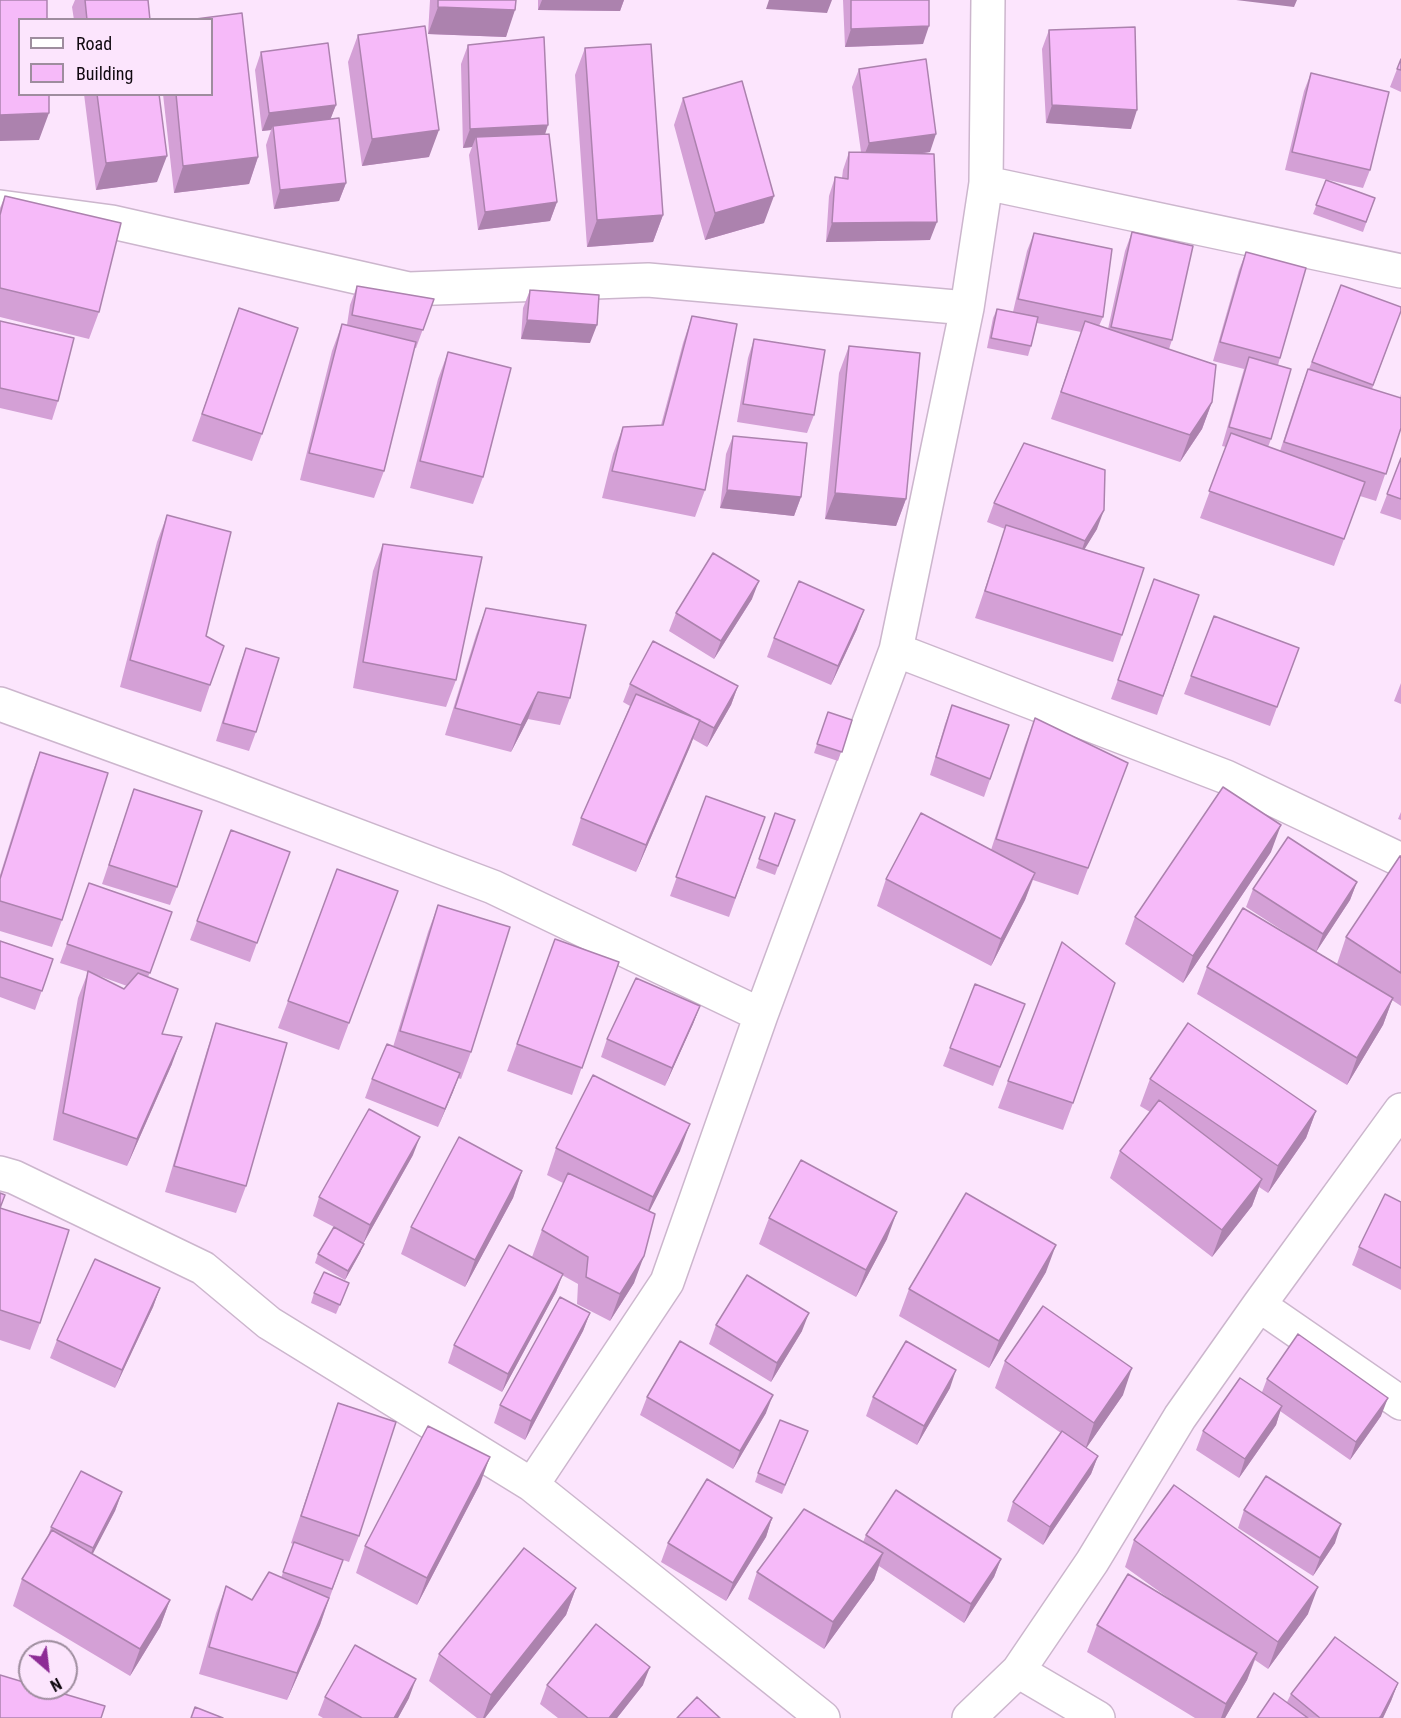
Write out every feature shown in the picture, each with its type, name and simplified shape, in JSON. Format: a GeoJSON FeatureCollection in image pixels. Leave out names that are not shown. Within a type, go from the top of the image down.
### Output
{"type":"FeatureCollection","features":[{"type":"Feature","properties":{"kind":"street"},"geometry":{"type":"LineString","coordinates":[[532,1485],[667,1282],[760,1015],[896,650],[967,308],[986,183],[988,0]]}},
{"type":"Feature","properties":{"kind":"street"},"geometry":{"type":"LineString","coordinates":[[986,183],[1401,271]]}},
{"type":"Feature","properties":{"kind":"street"},"geometry":{"type":"LineString","coordinates":[[0,207],[112,222],[409,289],[648,280],[967,308]]}},
{"type":"Feature","properties":{"kind":"street"},"geometry":{"type":"LineString","coordinates":[[896,650],[1226,777],[1401,860]]}},
{"type":"Feature","properties":{"kind":"street"},"geometry":{"type":"LineString","coordinates":[[0,705],[223,785],[493,887],[760,1015]]}},
{"type":"Feature","properties":{"kind":"street"},"geometry":{"type":"LineString","coordinates":[[969,1718],[1018,1671],[1092,1562],[1180,1417],[1401,1110]]}},
{"type":"Feature","properties":{"kind":"street"},"geometry":{"type":"LineString","coordinates":[[0,1173],[14,1177],[203,1268],[269,1323],[532,1485],[823,1718]]}},
{"type":"Feature","properties":{"kind":"street"},"geometry":{"type":"LineString","coordinates":[[1259,1305],[1401,1402]]}},
{"type":"Feature","properties":{"kind":"street"},"geometry":{"type":"LineString","coordinates":[[1018,1671],[1098,1718]]}},
{"type":"Feature","properties":{"kind":"building"},"geometry":{"type":"Polygon","coordinates":[[[0,0],[47,0],[47,18],[18,18],[18,96],[49,96],[49,113],[0,115],[0,0]]]}},
{"type":"Feature","properties":{"kind":"building"},"geometry":{"type":"Polygon","coordinates":[[[85,0],[148,0],[150,18],[87,18],[85,0]]]}},
{"type":"Feature","properties":{"kind":"building"},"geometry":{"type":"Polygon","coordinates":[[[438,0],[516,0],[515,10],[438,7],[438,0]]]}},
{"type":"Feature","properties":{"kind":"building"},"geometry":{"type":"Polygon","coordinates":[[[851,0],[929,0],[929,26],[851,29],[851,0]]]}},
{"type":"Feature","properties":{"kind":"building"},"geometry":{"type":"Polygon","coordinates":[[[242,13],[258,157],[183,166],[176,96],[213,96],[213,18],[203,18],[242,13]]]}},
{"type":"Feature","properties":{"kind":"building"},"geometry":{"type":"Polygon","coordinates":[[[425,26],[439,130],[372,139],[358,35],[425,26]]]}},
{"type":"Feature","properties":{"kind":"building"},"geometry":{"type":"Polygon","coordinates":[[[1135,27],[1137,110],[1052,105],[1049,30],[1135,27]]]}},
{"type":"Feature","properties":{"kind":"building"},"geometry":{"type":"Polygon","coordinates":[[[544,37],[548,125],[470,129],[468,45],[544,37]]]}},
{"type":"Feature","properties":{"kind":"building"},"geometry":{"type":"Polygon","coordinates":[[[328,43],[336,105],[269,113],[261,52],[328,43]]]}},
{"type":"Feature","properties":{"kind":"building"},"geometry":{"type":"Polygon","coordinates":[[[651,44],[663,215],[597,220],[585,48],[651,44]]]}},
{"type":"Feature","properties":{"kind":"building"},"geometry":{"type":"Polygon","coordinates":[[[926,59],[936,134],[869,143],[859,69],[926,59]]]}},
{"type":"Feature","properties":{"kind":"building"},"geometry":{"type":"Polygon","coordinates":[[[1311,73],[1389,92],[1370,170],[1292,152],[1311,73]]]}},
{"type":"Feature","properties":{"kind":"building"},"geometry":{"type":"Polygon","coordinates":[[[742,81],[774,196],[715,213],[683,98],[742,81]]]}},
{"type":"Feature","properties":{"kind":"building"},"geometry":{"type":"Polygon","coordinates":[[[97,96],[159,96],[167,156],[106,163],[97,96]]]}},
{"type":"Feature","properties":{"kind":"building"},"geometry":{"type":"Polygon","coordinates":[[[339,118],[346,183],[280,190],[273,126],[339,118]]]}},
{"type":"Feature","properties":{"kind":"building"},"geometry":{"type":"Polygon","coordinates":[[[549,134],[557,202],[485,212],[476,137],[549,134]]]}},
{"type":"Feature","properties":{"kind":"building"},"geometry":{"type":"Polygon","coordinates":[[[849,152],[934,154],[937,222],[832,223],[835,177],[848,179],[849,152]]]}},
{"type":"Feature","properties":{"kind":"building"},"geometry":{"type":"Polygon","coordinates":[[[1326,180],[1375,198],[1366,222],[1316,205],[1326,180]]]}},
{"type":"Feature","properties":{"kind":"building"},"geometry":{"type":"Polygon","coordinates":[[[5,196],[121,223],[99,312],[0,288],[0,215],[5,196]]]}},
{"type":"Feature","properties":{"kind":"building"},"geometry":{"type":"Polygon","coordinates":[[[1132,232],[1193,246],[1172,340],[1111,327],[1132,232]]]}},
{"type":"Feature","properties":{"kind":"building"},"geometry":{"type":"Polygon","coordinates":[[[1034,233],[1112,249],[1103,317],[1018,299],[1034,233]]]}},
{"type":"Feature","properties":{"kind":"building"},"geometry":{"type":"Polygon","coordinates":[[[1246,252],[1306,268],[1280,358],[1220,342],[1246,252]]]}},
{"type":"Feature","properties":{"kind":"building"},"geometry":{"type":"Polygon","coordinates":[[[1341,285],[1401,307],[1373,385],[1312,362],[1341,285]]]}},
{"type":"Feature","properties":{"kind":"building"},"geometry":{"type":"Polygon","coordinates":[[[357,286],[434,299],[423,330],[352,315],[357,286]]]}},
{"type":"Feature","properties":{"kind":"building"},"geometry":{"type":"Polygon","coordinates":[[[530,290],[599,295],[597,325],[527,320],[530,290]]]}},
{"type":"Feature","properties":{"kind":"building"},"geometry":{"type":"Polygon","coordinates":[[[239,308],[298,328],[262,434],[202,414],[239,308]]]}},
{"type":"Feature","properties":{"kind":"building"},"geometry":{"type":"Polygon","coordinates":[[[997,309],[1038,317],[1031,346],[991,338],[997,309]]]}},
{"type":"Feature","properties":{"kind":"building"},"geometry":{"type":"Polygon","coordinates":[[[692,316],[737,324],[705,490],[612,471],[623,427],[663,425],[692,316]]]}},
{"type":"Feature","properties":{"kind":"building"},"geometry":{"type":"Polygon","coordinates":[[[0,321],[74,338],[58,401],[0,388],[0,321]]]}},
{"type":"Feature","properties":{"kind":"building"},"geometry":{"type":"Polygon","coordinates":[[[1085,321],[1216,365],[1212,402],[1190,435],[1061,392],[1085,321]]]}},
{"type":"Feature","properties":{"kind":"building"},"geometry":{"type":"Polygon","coordinates":[[[342,324],[416,342],[384,471],[309,453],[342,324]]]}},
{"type":"Feature","properties":{"kind":"building"},"geometry":{"type":"Polygon","coordinates":[[[754,339],[825,350],[814,415],[743,404],[754,339]]]}},
{"type":"Feature","properties":{"kind":"building"},"geometry":{"type":"Polygon","coordinates":[[[849,346],[920,353],[906,499],[835,493],[849,346]]]}},
{"type":"Feature","properties":{"kind":"building"},"geometry":{"type":"Polygon","coordinates":[[[448,352],[511,368],[483,477],[420,461],[448,352]]]}},
{"type":"Feature","properties":{"kind":"building"},"geometry":{"type":"Polygon","coordinates":[[[1249,357],[1291,369],[1271,439],[1229,427],[1249,357]]]}},
{"type":"Feature","properties":{"kind":"building"},"geometry":{"type":"Polygon","coordinates":[[[1308,369],[1401,398],[1401,428],[1386,474],[1284,442],[1308,369]]]}},
{"type":"Feature","properties":{"kind":"building"},"geometry":{"type":"Polygon","coordinates":[[[1231,433],[1365,482],[1344,539],[1209,491],[1231,433]]]}},
{"type":"Feature","properties":{"kind":"building"},"geometry":{"type":"Polygon","coordinates":[[[733,436],[807,443],[801,497],[727,490],[733,436]]]}},
{"type":"Feature","properties":{"kind":"building"},"geometry":{"type":"Polygon","coordinates":[[[1024,443],[1105,470],[1104,510],[1085,541],[994,503],[1024,443]]]}},
{"type":"Feature","properties":{"kind":"building"},"geometry":{"type":"Polygon","coordinates":[[[1401,458],[1401,499],[1387,494],[1401,458]]]}},
{"type":"Feature","properties":{"kind":"building"},"geometry":{"type":"Polygon","coordinates":[[[167,515],[231,532],[206,636],[224,646],[210,685],[130,660],[167,515]]]}},
{"type":"Feature","properties":{"kind":"building"},"geometry":{"type":"Polygon","coordinates":[[[1006,525],[1144,568],[1122,635],[985,591],[1006,525]]]}},
{"type":"Feature","properties":{"kind":"building"},"geometry":{"type":"Polygon","coordinates":[[[383,544],[482,557],[456,680],[363,662],[383,544]]]}},
{"type":"Feature","properties":{"kind":"building"},"geometry":{"type":"Polygon","coordinates":[[[713,553],[759,581],[721,641],[676,613],[713,553]]]}},
{"type":"Feature","properties":{"kind":"building"},"geometry":{"type":"Polygon","coordinates":[[[1154,579],[1199,595],[1163,696],[1118,680],[1154,579]]]}},
{"type":"Feature","properties":{"kind":"building"},"geometry":{"type":"Polygon","coordinates":[[[799,581],[864,610],[838,666],[774,638],[799,581]]]}},
{"type":"Feature","properties":{"kind":"building"},"geometry":{"type":"Polygon","coordinates":[[[486,608],[586,625],[570,698],[538,692],[521,725],[455,708],[486,608]]]}},
{"type":"Feature","properties":{"kind":"building"},"geometry":{"type":"Polygon","coordinates":[[[1214,616],[1299,648],[1277,707],[1191,676],[1214,616]]]}},
{"type":"Feature","properties":{"kind":"building"},"geometry":{"type":"Polygon","coordinates":[[[653,641],[738,686],[714,728],[630,684],[653,641]]]}},
{"type":"Feature","properties":{"kind":"building"},"geometry":{"type":"Polygon","coordinates":[[[246,648],[279,658],[256,732],[223,723],[246,648]]]}},
{"type":"Feature","properties":{"kind":"building"},"geometry":{"type":"Polygon","coordinates":[[[636,694],[700,720],[646,845],[581,818],[636,694]]]}},
{"type":"Feature","properties":{"kind":"building"},"geometry":{"type":"Polygon","coordinates":[[[952,705],[1009,725],[990,779],[936,757],[952,705]]]}},
{"type":"Feature","properties":{"kind":"building"},"geometry":{"type":"Polygon","coordinates":[[[828,712],[852,720],[842,752],[817,744],[828,712]]]}},
{"type":"Feature","properties":{"kind":"building"},"geometry":{"type":"Polygon","coordinates":[[[1035,718],[1128,763],[1088,868],[996,839],[1035,718]]]}},
{"type":"Feature","properties":{"kind":"building"},"geometry":{"type":"Polygon","coordinates":[[[40,752],[108,773],[62,920],[0,901],[0,879],[40,752]]]}},
{"type":"Feature","properties":{"kind":"building"},"geometry":{"type":"Polygon","coordinates":[[[1223,787],[1281,825],[1193,956],[1135,917],[1223,787]]]}},
{"type":"Feature","properties":{"kind":"building"},"geometry":{"type":"Polygon","coordinates":[[[134,789],[202,811],[177,887],[109,865],[134,789]]]}},
{"type":"Feature","properties":{"kind":"building"},"geometry":{"type":"Polygon","coordinates":[[[706,796],[765,817],[735,898],[676,877],[706,796]]]}},
{"type":"Feature","properties":{"kind":"building"},"geometry":{"type":"Polygon","coordinates":[[[775,813],[795,820],[778,866],[759,859],[775,813]]]}},
{"type":"Feature","properties":{"kind":"building"},"geometry":{"type":"Polygon","coordinates":[[[921,813],[1035,873],[1001,939],[886,879],[921,813]]]}},
{"type":"Feature","properties":{"kind":"building"},"geometry":{"type":"Polygon","coordinates":[[[231,830],[290,852],[257,943],[197,921],[231,830]]]}},
{"type":"Feature","properties":{"kind":"building"},"geometry":{"type":"Polygon","coordinates":[[[1288,837],[1357,882],[1323,934],[1253,889],[1288,837]]]}},
{"type":"Feature","properties":{"kind":"building"},"geometry":{"type":"Polygon","coordinates":[[[1401,856],[1401,973],[1346,937],[1401,856]]]}},
{"type":"Feature","properties":{"kind":"building"},"geometry":{"type":"Polygon","coordinates":[[[337,869],[398,891],[349,1023],[288,1001],[337,869]]]}},
{"type":"Feature","properties":{"kind":"building"},"geometry":{"type":"Polygon","coordinates":[[[89,883],[172,912],[150,973],[67,944],[89,883]]]}},
{"type":"Feature","properties":{"kind":"building"},"geometry":{"type":"Polygon","coordinates":[[[438,905],[510,927],[471,1052],[400,1031],[438,905]]]}},
{"type":"Feature","properties":{"kind":"building"},"geometry":{"type":"Polygon","coordinates":[[[1243,908],[1393,998],[1357,1058],[1207,967],[1243,908]]]}},
{"type":"Feature","properties":{"kind":"building"},"geometry":{"type":"Polygon","coordinates":[[[555,939],[619,962],[582,1068],[517,1044],[555,939]]]}},
{"type":"Feature","properties":{"kind":"building"},"geometry":{"type":"Polygon","coordinates":[[[0,941],[53,959],[42,991],[0,977],[0,941]]]}},
{"type":"Feature","properties":{"kind":"building"},"geometry":{"type":"Polygon","coordinates":[[[1062,942],[1115,983],[1073,1103],[1008,1081],[1062,942]]]}},
{"type":"Feature","properties":{"kind":"building"},"geometry":{"type":"Polygon","coordinates":[[[88,971],[124,989],[138,973],[178,989],[162,1034],[182,1037],[137,1139],[63,1113],[88,971]]]}},
{"type":"Feature","properties":{"kind":"building"},"geometry":{"type":"Polygon","coordinates":[[[636,978],[700,1006],[672,1068],[607,1039],[636,978]]]}},
{"type":"Feature","properties":{"kind":"building"},"geometry":{"type":"Polygon","coordinates":[[[975,984],[1025,1004],[1000,1067],[950,1048],[975,984]]]}},
{"type":"Feature","properties":{"kind":"building"},"geometry":{"type":"Polygon","coordinates":[[[216,1023],[287,1043],[246,1186],[174,1166],[216,1023]]]}},
{"type":"Feature","properties":{"kind":"building"},"geometry":{"type":"Polygon","coordinates":[[[1188,1023],[1316,1111],[1278,1166],[1150,1079],[1188,1023]]]}},
{"type":"Feature","properties":{"kind":"building"},"geometry":{"type":"Polygon","coordinates":[[[387,1044],[460,1073],[445,1109],[372,1079],[387,1044]]]}},
{"type":"Feature","properties":{"kind":"building"},"geometry":{"type":"Polygon","coordinates":[[[593,1075],[690,1124],[653,1197],[556,1148],[593,1075]]]}},
{"type":"Feature","properties":{"kind":"building"},"geometry":{"type":"Polygon","coordinates":[[[1159,1100],[1262,1179],[1222,1230],[1120,1151],[1159,1100]]]}},
{"type":"Feature","properties":{"kind":"building"},"geometry":{"type":"Polygon","coordinates":[[[369,1109],[420,1137],[370,1225],[319,1197],[369,1109]]]}},
{"type":"Feature","properties":{"kind":"building"},"geometry":{"type":"Polygon","coordinates":[[[459,1137],[522,1171],[475,1260],[411,1227],[459,1137]]]}},
{"type":"Feature","properties":{"kind":"building"},"geometry":{"type":"Polygon","coordinates":[[[801,1160],[897,1212],[866,1270],[769,1218],[801,1160]]]}},
{"type":"Feature","properties":{"kind":"building"},"geometry":{"type":"Polygon","coordinates":[[[568,1173],[655,1214],[644,1256],[620,1294],[586,1277],[588,1257],[542,1230],[568,1173]]]}},
{"type":"Feature","properties":{"kind":"building"},"geometry":{"type":"Polygon","coordinates":[[[0,1193],[5,1195],[0,1208],[0,1193]]]}},
{"type":"Feature","properties":{"kind":"building"},"geometry":{"type":"Polygon","coordinates":[[[966,1193],[1056,1245],[999,1341],[909,1289],[966,1193]]]}},
{"type":"Feature","properties":{"kind":"building"},"geometry":{"type":"Polygon","coordinates":[[[1385,1194],[1401,1202],[1401,1268],[1359,1247],[1385,1194]]]}},
{"type":"Feature","properties":{"kind":"building"},"geometry":{"type":"Polygon","coordinates":[[[0,1208],[69,1230],[40,1323],[0,1310],[0,1208]]]}},
{"type":"Feature","properties":{"kind":"building"},"geometry":{"type":"Polygon","coordinates":[[[334,1227],[364,1244],[348,1271],[318,1254],[334,1227]]]}},
{"type":"Feature","properties":{"kind":"building"},"geometry":{"type":"Polygon","coordinates":[[[509,1245],[563,1274],[508,1374],[454,1345],[509,1245]]]}},
{"type":"Feature","properties":{"kind":"building"},"geometry":{"type":"Polygon","coordinates":[[[95,1259],[160,1288],[122,1370],[57,1340],[95,1259]]]}},
{"type":"Feature","properties":{"kind":"building"},"geometry":{"type":"Polygon","coordinates":[[[324,1272],[349,1283],[340,1305],[314,1293],[324,1272]]]}},
{"type":"Feature","properties":{"kind":"building"},"geometry":{"type":"Polygon","coordinates":[[[747,1275],[809,1313],[777,1363],[716,1325],[747,1275]]]}},
{"type":"Feature","properties":{"kind":"building"},"geometry":{"type":"Polygon","coordinates":[[[560,1297],[590,1313],[531,1421],[500,1405],[560,1297]]]}},
{"type":"Feature","properties":{"kind":"building"},"geometry":{"type":"Polygon","coordinates":[[[1043,1306],[1132,1368],[1094,1423],[1005,1361],[1043,1306]]]}},
{"type":"Feature","properties":{"kind":"building"},"geometry":{"type":"Polygon","coordinates":[[[1298,1334],[1388,1398],[1356,1442],[1267,1379],[1298,1334]]]}},
{"type":"Feature","properties":{"kind":"building"},"geometry":{"type":"Polygon","coordinates":[[[680,1341],[773,1395],[740,1451],[647,1397],[680,1341]]]}},
{"type":"Feature","properties":{"kind":"building"},"geometry":{"type":"Polygon","coordinates":[[[906,1341],[956,1370],[924,1426],[873,1397],[906,1341]]]}},
{"type":"Feature","properties":{"kind":"building"},"geometry":{"type":"Polygon","coordinates":[[[1240,1378],[1282,1406],[1245,1459],[1203,1431],[1240,1378]]]}},
{"type":"Feature","properties":{"kind":"building"},"geometry":{"type":"Polygon","coordinates":[[[338,1403],[396,1422],[359,1536],[301,1516],[338,1403]]]}},
{"type":"Feature","properties":{"kind":"building"},"geometry":{"type":"Polygon","coordinates":[[[780,1420],[808,1431],[785,1485],[758,1473],[780,1420]]]}},
{"type":"Feature","properties":{"kind":"building"},"geometry":{"type":"Polygon","coordinates":[[[428,1426],[490,1457],[427,1578],[365,1546],[428,1426]]]}},
{"type":"Feature","properties":{"kind":"building"},"geometry":{"type":"Polygon","coordinates":[[[1062,1431],[1098,1456],[1050,1527],[1013,1502],[1062,1431]]]}},
{"type":"Feature","properties":{"kind":"building"},"geometry":{"type":"Polygon","coordinates":[[[81,1471],[122,1492],[93,1548],[51,1527],[81,1471]]]}},
{"type":"Feature","properties":{"kind":"building"},"geometry":{"type":"Polygon","coordinates":[[[1266,1476],[1341,1524],[1320,1558],[1244,1510],[1266,1476]]]}},
{"type":"Feature","properties":{"kind":"building"},"geometry":{"type":"Polygon","coordinates":[[[707,1479],[772,1518],[733,1583],[668,1543],[707,1479]]]}},
{"type":"Feature","properties":{"kind":"building"},"geometry":{"type":"Polygon","coordinates":[[[1174,1485],[1318,1587],[1278,1642],[1134,1540],[1174,1485]]]}},
{"type":"Feature","properties":{"kind":"building"},"geometry":{"type":"Polygon","coordinates":[[[896,1490],[1001,1559],[971,1604],[866,1535],[896,1490]]]}},
{"type":"Feature","properties":{"kind":"building"},"geometry":{"type":"Polygon","coordinates":[[[804,1509],[883,1553],[833,1622],[757,1572],[804,1509]]]}},
{"type":"Feature","properties":{"kind":"building"},"geometry":{"type":"Polygon","coordinates":[[[52,1530],[170,1600],[140,1649],[22,1579],[52,1530]]]}},
{"type":"Feature","properties":{"kind":"building"},"geometry":{"type":"Polygon","coordinates":[[[294,1542],[343,1560],[332,1589],[283,1572],[294,1542]]]}},
{"type":"Feature","properties":{"kind":"building"},"geometry":{"type":"Polygon","coordinates":[[[524,1548],[576,1588],[491,1695],[439,1654],[524,1548]]]}},
{"type":"Feature","properties":{"kind":"building"},"geometry":{"type":"Polygon","coordinates":[[[269,1572],[329,1598],[297,1673],[209,1647],[226,1586],[252,1600],[269,1572]]]}},
{"type":"Feature","properties":{"kind":"building"},"geometry":{"type":"Polygon","coordinates":[[[1128,1574],[1257,1653],[1226,1704],[1097,1625],[1128,1574]]]}},
{"type":"Feature","properties":{"kind":"building"},"geometry":{"type":"Polygon","coordinates":[[[596,1624],[650,1667],[609,1718],[588,1718],[547,1685],[596,1624]]]}},
{"type":"Feature","properties":{"kind":"building"},"geometry":{"type":"Polygon","coordinates":[[[1335,1637],[1398,1683],[1379,1718],[1320,1718],[1291,1694],[1335,1637]]]}},
{"type":"Feature","properties":{"kind":"building"},"geometry":{"type":"Polygon","coordinates":[[[355,1645],[416,1679],[394,1718],[362,1718],[325,1697],[355,1645]]]}},
{"type":"Feature","properties":{"kind":"building"},"geometry":{"type":"Polygon","coordinates":[[[0,1675],[18,1680],[18,1700],[78,1700],[78,1698],[105,1706],[101,1718],[0,1718],[0,1675]]]}},
{"type":"Feature","properties":{"kind":"building"},"geometry":{"type":"Polygon","coordinates":[[[1274,1693],[1308,1718],[1257,1718],[1274,1693]]]}},
{"type":"Feature","properties":{"kind":"building"},"geometry":{"type":"Polygon","coordinates":[[[697,1697],[720,1718],[677,1718],[697,1697]]]}},
{"type":"Feature","properties":{"kind":"building"},"geometry":{"type":"Polygon","coordinates":[[[195,1707],[223,1718],[191,1718],[195,1707]]]}}]}
